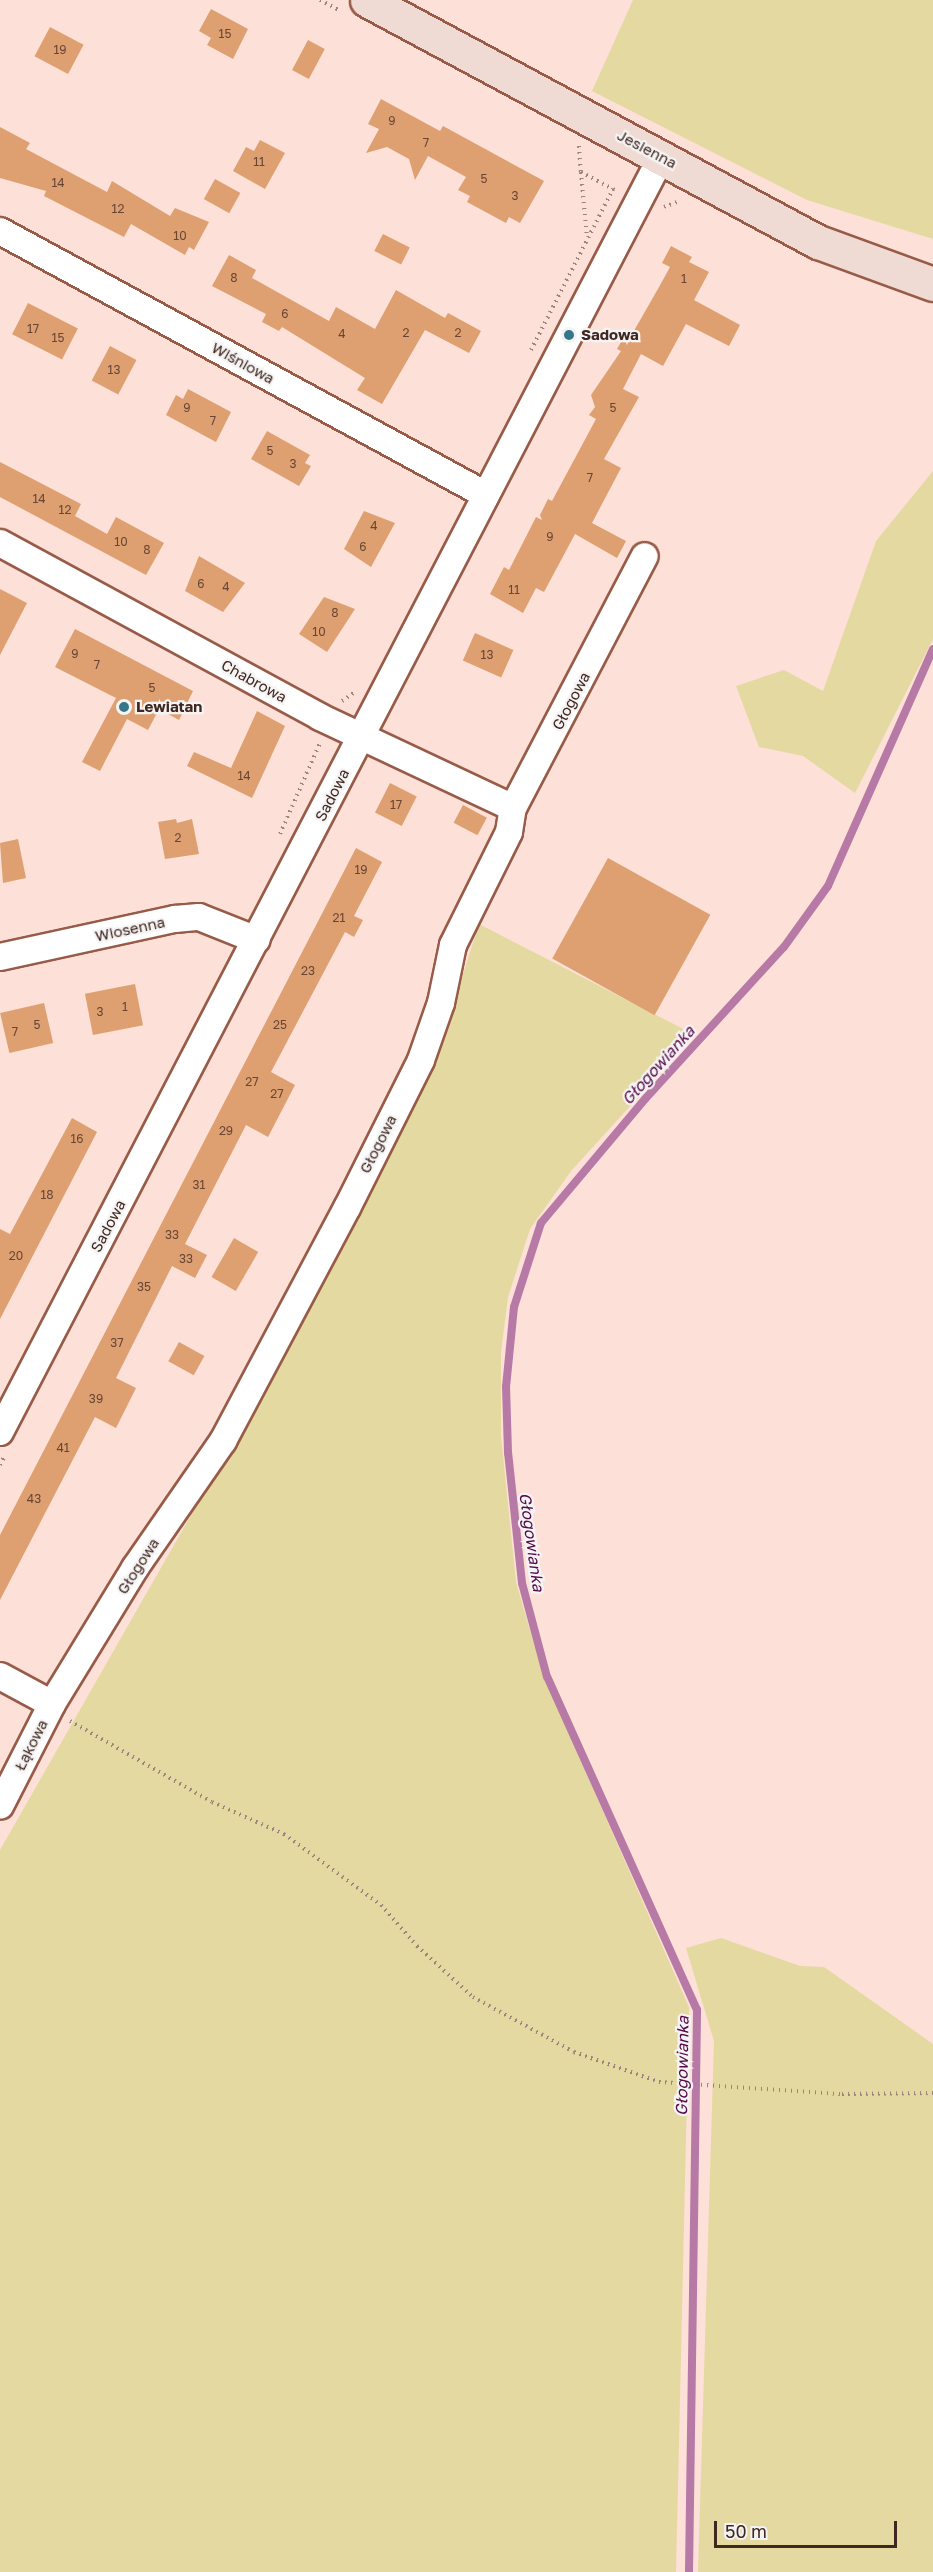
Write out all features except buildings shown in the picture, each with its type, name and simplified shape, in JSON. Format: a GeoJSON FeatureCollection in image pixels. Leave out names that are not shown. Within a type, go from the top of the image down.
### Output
{"type":"FeatureCollection","features":[{"type":"Feature","properties":{"kind":"street","name":"Jesienna"},"geometry":{"type":"LineString","coordinates":[[367,0],[662,156],[818,242],[933,284]]}},
{"type":"Feature","properties":{"kind":"street","name":"Sadowa"},"geometry":{"type":"LineString","coordinates":[[0,1432],[662,156]]}},
{"type":"Feature","properties":{"kind":"street","name":"Wiśniowa"},"geometry":{"type":"LineString","coordinates":[[0,231],[486,495]]}},
{"type":"Feature","properties":{"kind":"street","name":"Chabrowa"},"geometry":{"type":"LineString","coordinates":[[0,543],[362,737],[513,808]]}},
{"type":"Feature","properties":{"kind":"street","name":"Głogowa"},"geometry":{"type":"LineString","coordinates":[[52,1704],[135,1568],[224,1441],[347,1208],[421,1060],[441,1003],[453,945],[509,832],[513,808],[645,556]]}},
{"type":"Feature","properties":{"kind":"street","name":"Wiosenna"},"geometry":{"type":"LineString","coordinates":[[0,957],[175,919],[199,917],[257,940]]}},
{"type":"Feature","properties":{"kind":"street","name":"Łąkowa"},"geometry":{"type":"LineString","coordinates":[[0,1676],[52,1704],[0,1806]]}},
{"type":"Feature","properties":{"kind":"path"},"geometry":{"type":"LineString","coordinates":[[581,172],[587,238]]}},
{"type":"Feature","properties":{"kind":"path"},"geometry":{"type":"LineString","coordinates":[[52,1704],[78,1728],[129,1752],[212,1802],[284,1834],[381,1905],[417,1946],[473,1997],[574,2052],[630,2074],[687,2085],[842,2094],[933,2093]]}},
{"type":"Feature","properties":{"kind":"shaded area"},"geometry":{"type":"Polygon","coordinates":[[[633,0],[933,0],[933,239],[807,200],[592,91],[633,0]]]}},
{"type":"Feature","properties":{"kind":"shaded area"},"geometry":{"type":"Polygon","coordinates":[[[933,471],[933,639],[855,793],[803,756],[759,747],[736,686],[784,670],[823,691],[876,541],[933,471]]]}},
{"type":"Feature","properties":{"kind":"shaded area"},"geometry":{"type":"Polygon","coordinates":[[[479,924],[695,1035],[571,1171],[530,1229],[508,1297],[501,1352],[501,1436],[516,1582],[543,1675],[689,2007],[676,2572],[0,2572],[0,1850],[239,1431],[449,1018],[479,924]]]}},
{"type":"Feature","properties":{"kind":"shaded area"},"geometry":{"type":"Polygon","coordinates":[[[721,1938],[800,1966],[824,1967],[933,2044],[933,2572],[698,2572],[714,2041],[686,1948],[721,1938]]]}},
{"type":"Feature","properties":{"kind":"waterway","name":"Głogowianka"},"geometry":{"type":"LineString","coordinates":[[689,2572],[697,2010],[547,1677],[522,1583],[508,1453],[506,1387],[514,1307],[541,1223],[645,1099],[784,947],[828,886],[933,649]]}},
{"type":"Feature","properties":{"kind":"place","name":"Sadowa"},"geometry":{"type":"Point","coordinates":[569,335]}},
{"type":"Feature","properties":{"kind":"place","name":"Lewiatan"},"geometry":{"type":"Point","coordinates":[124,707]}}]}
